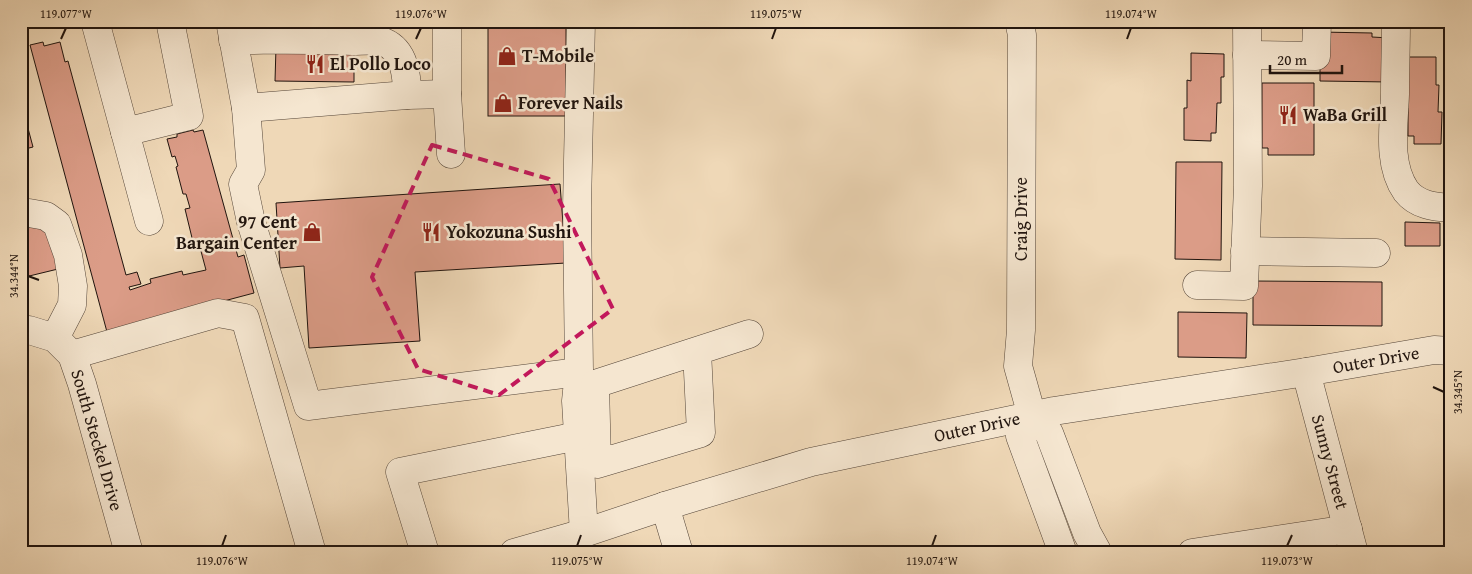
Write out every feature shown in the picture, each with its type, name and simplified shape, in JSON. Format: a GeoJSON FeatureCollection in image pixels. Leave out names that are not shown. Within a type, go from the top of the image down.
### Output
{"type":"FeatureCollection","features":[{"type":"Feature","properties":{"kind":"street"},"geometry":{"type":"LineString","coordinates":[[96,21],[150,221]]}},
{"type":"Feature","properties":{"kind":"street"},"geometry":{"type":"LineString","coordinates":[[125,132],[189,116],[170,21]]}},
{"type":"Feature","properties":{"kind":"street"},"geometry":{"type":"LineString","coordinates":[[447,21],[447,94],[451,154]]}},
{"type":"Feature","properties":{"kind":"street"},"geometry":{"type":"LineString","coordinates":[[581,21],[577,207],[579,372],[576,401],[584,533]]}},
{"type":"Feature","properties":{"kind":"street","name":"Craig Drive"},"geometry":{"type":"LineString","coordinates":[[1019,21],[1022,45],[1021,330],[1018,366],[1032,416],[1049,433],[1087,533],[1098,553]]}},
{"type":"Feature","properties":{"kind":"street"},"geometry":{"type":"LineString","coordinates":[[1197,285],[1244,286],[1248,186],[1247,21]]}},
{"type":"Feature","properties":{"kind":"street"},"geometry":{"type":"LineString","coordinates":[[1248,55],[1316,56],[1317,21]]}},
{"type":"Feature","properties":{"kind":"street"},"geometry":{"type":"LineString","coordinates":[[1396,21],[1394,153],[1399,176],[1407,192],[1419,202],[1433,207],[1451,208]]}},
{"type":"Feature","properties":{"kind":"street"},"geometry":{"type":"LineString","coordinates":[[407,95],[407,73],[401,59],[394,50],[383,42],[312,39],[232,31],[246,108],[251,170],[242,184],[251,222],[308,406],[579,372]]}},
{"type":"Feature","properties":{"kind":"street"},"geometry":{"type":"LineString","coordinates":[[246,108],[407,95],[447,94]]}},
{"type":"Feature","properties":{"kind":"street"},"geometry":{"type":"LineString","coordinates":[[21,216],[29,214],[46,216],[57,224],[68,255],[73,286],[72,305],[63,347]]}},
{"type":"Feature","properties":{"kind":"street"},"geometry":{"type":"LineString","coordinates":[[1245,251],[1376,253]]}},
{"type":"Feature","properties":{"kind":"street"},"geometry":{"type":"LineString","coordinates":[[21,332],[29,330],[63,347],[218,313],[245,318],[312,553]]}},
{"type":"Feature","properties":{"kind":"street"},"geometry":{"type":"LineString","coordinates":[[697,351],[701,433],[597,464],[595,384],[749,334]]}},
{"type":"Feature","properties":{"kind":"street","name":"South Steckel Drive"},"geometry":{"type":"LineString","coordinates":[[63,347],[82,384],[129,553]]}},
{"type":"Feature","properties":{"kind":"street","name":"Outer Drive"},"geometry":{"type":"LineString","coordinates":[[514,553],[811,462],[1054,411],[1434,350],[1451,351]]}},
{"type":"Feature","properties":{"kind":"street","name":"Sunny Street"},"geometry":{"type":"LineString","coordinates":[[1306,372],[1351,541]]}},
{"type":"Feature","properties":{"kind":"street"},"geometry":{"type":"LineString","coordinates":[[1032,416],[1020,436],[1064,553]]}},
{"type":"Feature","properties":{"kind":"street"},"geometry":{"type":"LineString","coordinates":[[425,553],[400,472],[578,436]]}},
{"type":"Feature","properties":{"kind":"street"},"geometry":{"type":"LineString","coordinates":[[666,506],[679,553]]}},
{"type":"Feature","properties":{"kind":"street"},"geometry":{"type":"LineString","coordinates":[[1192,553],[1351,541]]}},
{"type":"Feature","properties":{"kind":"highlighted area"},"geometry":{"type":"Polygon","coordinates":[[[432,145],[549,179],[613,309],[499,395],[418,369],[372,277],[432,145]]]}},
{"type":"Feature","properties":{"kind":"building"},"geometry":{"type":"Polygon","coordinates":[[[488,27],[566,27],[566,116],[488,116],[488,27]]]}},
{"type":"Feature","properties":{"kind":"building"},"geometry":{"type":"Polygon","coordinates":[[[1320,32],[1372,33],[1372,37],[1390,38],[1390,82],[1320,81],[1320,32]]]}},
{"type":"Feature","properties":{"kind":"building"},"geometry":{"type":"Polygon","coordinates":[[[43,42],[44,46],[60,42],[65,62],[68,61],[126,275],[137,272],[141,284],[129,287],[130,290],[151,283],[150,279],[182,271],[183,275],[206,270],[198,240],[193,242],[185,209],[190,208],[186,194],[183,194],[175,156],[172,157],[167,139],[193,130],[194,132],[203,130],[238,257],[244,255],[254,293],[107,332],[30,45],[43,42]]]}},
{"type":"Feature","properties":{"kind":"building","name":"El Pollo Loco"},"geometry":{"type":"Polygon","coordinates":[[[276,47],[354,47],[354,82],[275,81],[276,47]]]}},
{"type":"Feature","properties":{"kind":"building"},"geometry":{"type":"Polygon","coordinates":[[[21,51],[26,67],[21,68],[21,51]]]}},
{"type":"Feature","properties":{"kind":"building"},"geometry":{"type":"Polygon","coordinates":[[[1191,53],[1224,54],[1224,77],[1221,77],[1221,103],[1217,103],[1216,133],[1211,133],[1211,141],[1184,140],[1184,108],[1187,108],[1187,80],[1191,81],[1191,53]]]}},
{"type":"Feature","properties":{"kind":"building"},"geometry":{"type":"Polygon","coordinates":[[[1402,57],[1436,57],[1436,85],[1439,85],[1438,112],[1442,112],[1441,144],[1414,144],[1414,136],[1408,136],[1408,108],[1404,108],[1402,57]]]}},
{"type":"Feature","properties":{"kind":"building","name":"WaBa Grill"},"geometry":{"type":"Polygon","coordinates":[[[1262,83],[1314,83],[1314,155],[1268,155],[1268,148],[1262,148],[1262,83]]]}},
{"type":"Feature","properties":{"kind":"building"},"geometry":{"type":"Polygon","coordinates":[[[25,117],[33,147],[21,150],[21,118],[25,117]]]}},
{"type":"Feature","properties":{"kind":"building"},"geometry":{"type":"Polygon","coordinates":[[[1176,162],[1222,162],[1221,260],[1175,259],[1176,162]]]}},
{"type":"Feature","properties":{"kind":"building"},"geometry":{"type":"Polygon","coordinates":[[[560,184],[566,263],[415,272],[420,341],[309,348],[304,266],[280,268],[276,203],[560,184]]]}},
{"type":"Feature","properties":{"kind":"building"},"geometry":{"type":"Polygon","coordinates":[[[46,222],[58,269],[21,278],[21,228],[46,222]]]}},
{"type":"Feature","properties":{"kind":"building"},"geometry":{"type":"Polygon","coordinates":[[[1405,222],[1440,223],[1440,246],[1405,246],[1405,222]]]}},
{"type":"Feature","properties":{"kind":"building"},"geometry":{"type":"Polygon","coordinates":[[[1253,281],[1382,282],[1382,326],[1253,325],[1253,281]]]}},
{"type":"Feature","properties":{"kind":"building"},"geometry":{"type":"Polygon","coordinates":[[[1178,312],[1247,313],[1246,358],[1178,357],[1178,312]]]}},
{"type":"Feature","properties":{"kind":"place","name":"T-Mobile"},"geometry":{"type":"Point","coordinates":[507,56]}},
{"type":"Feature","properties":{"kind":"place","name":"El Pollo Loco"},"geometry":{"type":"Point","coordinates":[315,64]}},
{"type":"Feature","properties":{"kind":"place","name":"Forever Nails"},"geometry":{"type":"Point","coordinates":[503,103]}},
{"type":"Feature","properties":{"kind":"place","name":"WaBa Grill"},"geometry":{"type":"Point","coordinates":[1288,115]}},
{"type":"Feature","properties":{"kind":"place","name":"97 Cent Bargain Center"},"geometry":{"type":"Point","coordinates":[312,232]}},
{"type":"Feature","properties":{"kind":"place","name":"Yokozuna Sushi"},"geometry":{"type":"Point","coordinates":[431,232]}}]}
